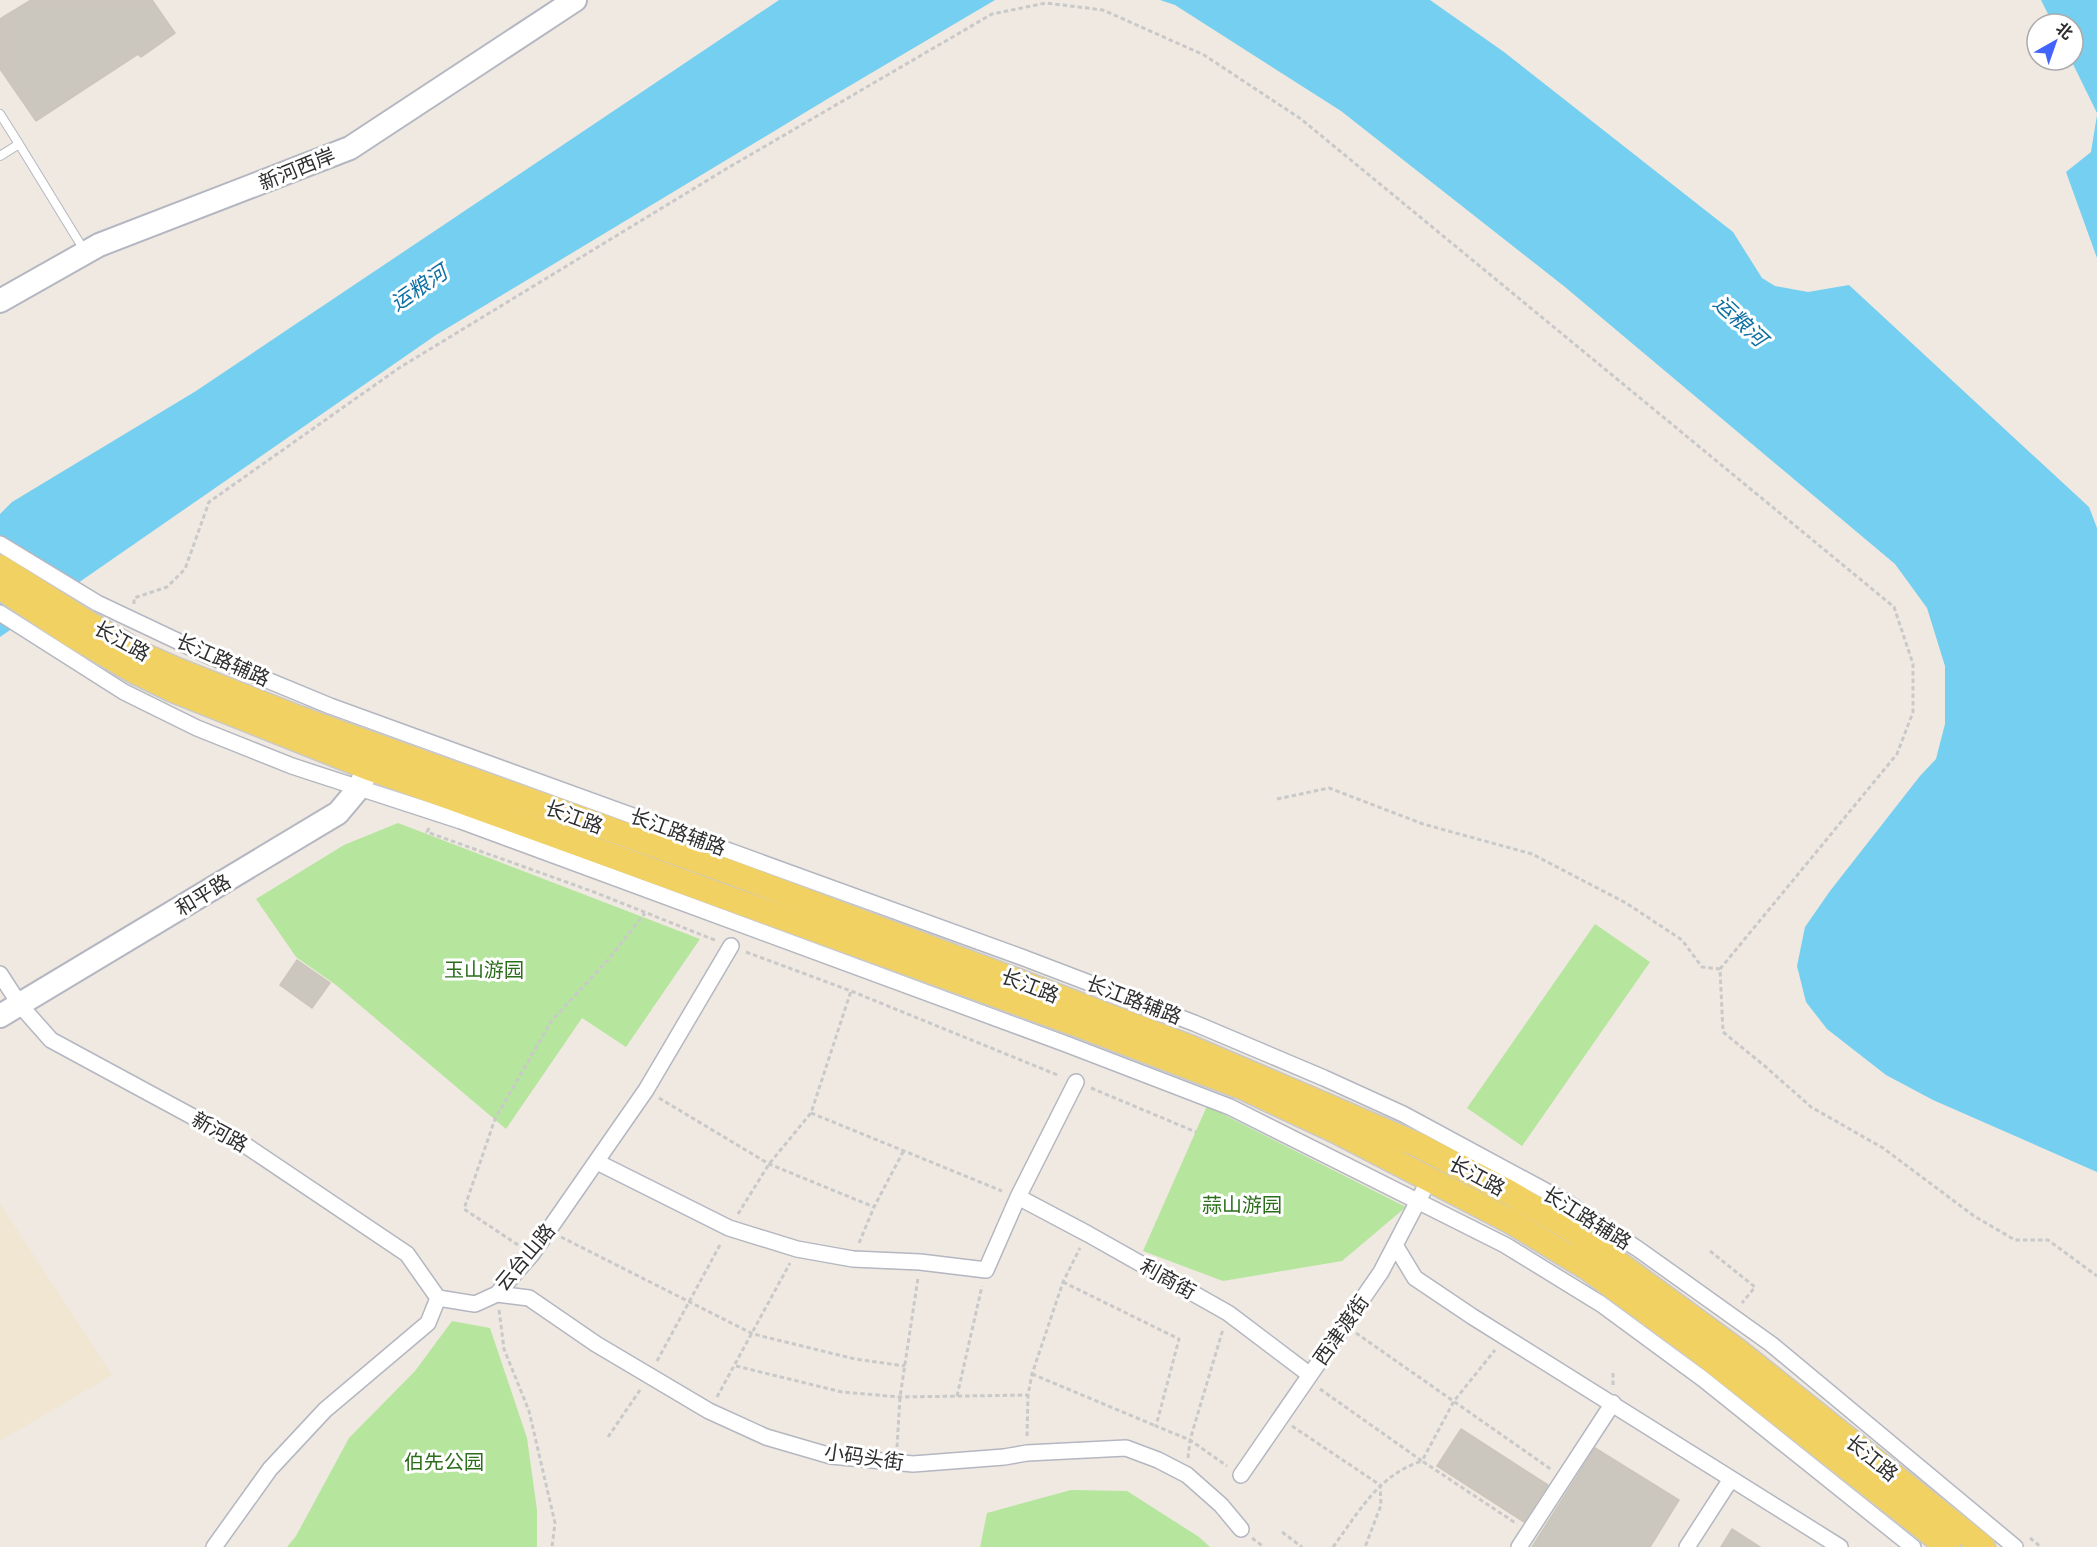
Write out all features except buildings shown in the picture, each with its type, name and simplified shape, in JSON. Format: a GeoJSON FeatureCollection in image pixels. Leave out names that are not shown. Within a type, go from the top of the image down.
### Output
{"type":"FeatureCollection","features":[{"type":"Feature","properties":{"kind":"main road","name":"长江路"},"geometry":{"type":"LineString","coordinates":[[0,567],[80,628]]}},
{"type":"Feature","properties":{"kind":"main road","name":"长江路"},"geometry":{"type":"LineString","coordinates":[[0,587],[80,628],[177,670],[296,717],[369,767],[1095,1031],[1244,1088],[1338,1132],[1510,1221],[1589,1269],[1700,1351],[1948,1547]]}},
{"type":"Feature","properties":{"kind":"main road","name":"长江路"},"geometry":{"type":"LineString","coordinates":[[369,767],[735,874],[1189,1047],[1418,1145],[1510,1193],[1577,1233],[1739,1352],[1983,1547]]}},
{"type":"Feature","properties":{"kind":"street","name":"新河西岸"},"geometry":{"type":"LineString","coordinates":[[0,301],[99,245],[350,148],[575,0]]}},
{"type":"Feature","properties":{"kind":"street","name":"长江路辅路"},"geometry":{"type":"LineString","coordinates":[[0,544],[80,628],[124,692],[197,728],[292,766],[369,767],[436,812],[1055,1040],[1230,1107],[1505,1245],[1601,1304],[1703,1379],[1913,1547]]}},
{"type":"Feature","properties":{"kind":"street","name":"长江路辅路"},"geometry":{"type":"LineString","coordinates":[[0,613],[80,628],[133,619],[209,656],[330,706],[1013,954],[1194,1023],[1324,1077],[1402,1114],[1566,1202],[1638,1249],[1771,1344],[2015,1547]]}},
{"type":"Feature","properties":{"kind":"street","name":"和平路"},"geometry":{"type":"LineString","coordinates":[[0,1016],[338,813],[369,767]]}},
{"type":"Feature","properties":{"kind":"street","name":"云台山路"},"geometry":{"type":"LineString","coordinates":[[438,1298],[475,1304],[497,1294],[532,1254],[646,1090],[730,946]]}},
{"type":"Feature","properties":{"kind":"street","name":"新河路"},"geometry":{"type":"LineString","coordinates":[[0,974],[20,1005],[51,1040],[244,1145],[407,1254],[438,1298]]}},
{"type":"Feature","properties":{"kind":"street"},"geometry":{"type":"LineString","coordinates":[[597,1162],[729,1228],[797,1250],[853,1259],[920,1262],[986,1270],[1018,1197],[1076,1082]]}},
{"type":"Feature","properties":{"kind":"street","name":"西津渡街"},"geometry":{"type":"LineString","coordinates":[[1241,1476],[1381,1272],[1430,1178]]}},
{"type":"Feature","properties":{"kind":"street","name":"利商街"},"geometry":{"type":"LineString","coordinates":[[1018,1197],[1228,1313],[1310,1375]]}},
{"type":"Feature","properties":{"kind":"street"},"geometry":{"type":"LineString","coordinates":[[1395,1245],[1415,1278],[1840,1547]]}},
{"type":"Feature","properties":{"kind":"street","name":"小码头街"},"geometry":{"type":"LineString","coordinates":[[497,1294],[529,1298],[596,1344],[709,1411],[766,1437],[831,1456],[913,1464],[1004,1458],[1027,1453],[1091,1448],[1126,1448],[1158,1460],[1186,1475],[1221,1505],[1241,1529]]}},
{"type":"Feature","properties":{"kind":"street"},"geometry":{"type":"LineString","coordinates":[[214,1547],[270,1469],[325,1410],[429,1323],[438,1298]]}},
{"type":"Feature","properties":{"kind":"street"},"geometry":{"type":"LineString","coordinates":[[1519,1547],[1612,1403]]}},
{"type":"Feature","properties":{"kind":"street"},"geometry":{"type":"LineString","coordinates":[[1687,1547],[1731,1479]]}},
{"type":"Feature","properties":{"kind":"lane"},"geometry":{"type":"LineString","coordinates":[[0,114],[85,253]]}},
{"type":"Feature","properties":{"kind":"lane"},"geometry":{"type":"LineString","coordinates":[[0,156],[19,144]]}},
{"type":"Feature","properties":{"kind":"path"},"geometry":{"type":"LineString","coordinates":[[133,619],[134,598],[166,587],[185,569],[208,502],[399,368],[726,169],[992,14],[1046,3],[1103,10],[1204,55],[1301,119],[1894,607],[1913,664],[1912,712],[1897,754],[1720,969],[1723,1032],[1811,1107],[1883,1148],[1974,1215],[2015,1240],[2048,1240],[2097,1276]]}},
{"type":"Feature","properties":{"kind":"path"},"geometry":{"type":"LineString","coordinates":[[1277,799],[1329,789],[1423,824],[1532,854],[1626,903],[1682,940],[1702,967],[1720,969]]}},
{"type":"Feature","properties":{"kind":"path"},"geometry":{"type":"LineString","coordinates":[[436,812],[427,832],[594,892],[851,991],[1196,1132]]}},
{"type":"Feature","properties":{"kind":"path"},"geometry":{"type":"LineString","coordinates":[[532,1254],[464,1209],[495,1119],[552,1020],[608,960],[645,913]]}},
{"type":"Feature","properties":{"kind":"path"},"geometry":{"type":"LineString","coordinates":[[646,1090],[769,1164],[874,1207]]}},
{"type":"Feature","properties":{"kind":"path"},"geometry":{"type":"LineString","coordinates":[[811,1113],[1018,1197]]}},
{"type":"Feature","properties":{"kind":"path"},"geometry":{"type":"LineString","coordinates":[[853,1259],[874,1207],[903,1152]]}},
{"type":"Feature","properties":{"kind":"path"},"geometry":{"type":"LineString","coordinates":[[549,1231],[753,1334],[855,1359],[904,1366]]}},
{"type":"Feature","properties":{"kind":"path"},"geometry":{"type":"LineString","coordinates":[[1027,1453],[1028,1395],[1032,1374],[1063,1282],[1088,1234]]}},
{"type":"Feature","properties":{"kind":"path"},"geometry":{"type":"LineString","coordinates":[[709,1411],[736,1366],[760,1316],[797,1250]]}},
{"type":"Feature","properties":{"kind":"path"},"geometry":{"type":"LineString","coordinates":[[897,1462],[900,1397],[920,1262]]}},
{"type":"Feature","properties":{"kind":"path"},"geometry":{"type":"LineString","coordinates":[[957,1396],[986,1270]]}},
{"type":"Feature","properties":{"kind":"path"},"geometry":{"type":"LineString","coordinates":[[1063,1282],[1179,1339],[1156,1426]]}},
{"type":"Feature","properties":{"kind":"path"},"geometry":{"type":"LineString","coordinates":[[497,1294],[504,1349],[529,1411],[555,1523],[552,1547]]}},
{"type":"Feature","properties":{"kind":"path"},"geometry":{"type":"LineString","coordinates":[[1190,1440],[1228,1313]]}},
{"type":"Feature","properties":{"kind":"path"},"geometry":{"type":"LineString","coordinates":[[1344,1325],[1563,1479]]}},
{"type":"Feature","properties":{"kind":"path"},"geometry":{"type":"LineString","coordinates":[[1333,1547],[1380,1485],[1406,1466],[1422,1461],[1454,1401],[1494,1351],[1503,1335]]}},
{"type":"Feature","properties":{"kind":"path"},"geometry":{"type":"LineString","coordinates":[[736,1366],[842,1392],[900,1397],[1028,1395]]}},
{"type":"Feature","properties":{"kind":"path"},"geometry":{"type":"LineString","coordinates":[[1032,1374],[1190,1440],[1241,1476]]}},
{"type":"Feature","properties":{"kind":"path"},"geometry":{"type":"LineString","coordinates":[[1310,1375],[1313,1384],[1422,1461],[1529,1532]]}},
{"type":"Feature","properties":{"kind":"path"},"geometry":{"type":"LineString","coordinates":[[1281,1418],[1380,1485]]}},
{"type":"Feature","properties":{"kind":"path"},"geometry":{"type":"LineString","coordinates":[[1365,1547],[1381,1505],[1380,1485]]}},
{"type":"Feature","properties":{"kind":"path"},"geometry":{"type":"LineString","coordinates":[[1282,1532],[1302,1547]]}},
{"type":"Feature","properties":{"kind":"shaded area"},"geometry":{"type":"Polygon","coordinates":[[[0,1204],[112,1375],[0,1441],[0,1204]]]}},
{"type":"Feature","properties":{"kind":"green space","name":"玉山游园"},"geometry":{"type":"Polygon","coordinates":[[[398,823],[700,939],[626,1047],[582,1018],[506,1129],[336,985],[296,957],[256,899],[344,845],[398,823]]]}},
{"type":"Feature","properties":{"kind":"green space"},"geometry":{"type":"Polygon","coordinates":[[[1595,924],[1650,962],[1522,1146],[1467,1108],[1595,924]]]}},
{"type":"Feature","properties":{"kind":"green space","name":"蒜山游园"},"geometry":{"type":"Polygon","coordinates":[[[1207,1106],[1406,1207],[1342,1261],[1223,1281],[1143,1251],[1207,1106]]]}},
{"type":"Feature","properties":{"kind":"green space","name":"伯先公园"},"geometry":{"type":"Polygon","coordinates":[[[452,1321],[490,1328],[527,1438],[537,1510],[537,1547],[287,1547],[296,1536],[349,1438],[415,1371],[452,1321]]]}},
{"type":"Feature","properties":{"kind":"green space"},"geometry":{"type":"Polygon","coordinates":[[[1071,1490],[1127,1491],[1199,1537],[1210,1547],[980,1547],[987,1513],[1071,1490]]]}},
{"type":"Feature","properties":{"kind":"water","name":"运粮河"},"geometry":{"type":"Polygon","coordinates":[[[779,0],[995,0],[436,335],[0,637],[0,514],[12,502],[196,391],[779,0]]]}},
{"type":"Feature","properties":{"kind":"water","name":"运粮河"},"geometry":{"type":"Polygon","coordinates":[[[1160,0],[1430,0],[1504,52],[1733,232],[1762,278],[1775,286],[1808,292],[1849,285],[2089,507],[2097,528],[2097,1172],[1933,1100],[1886,1075],[1827,1029],[1806,1002],[1797,966],[1805,927],[1830,891],[1920,776],[1936,759],[1945,724],[1945,666],[1927,608],[1895,564],[1565,287],[1341,111],[1175,5],[1160,0]]]}},
{"type":"Feature","properties":{"kind":"water"},"geometry":{"type":"Polygon","coordinates":[[[2041,0],[2097,0],[2097,113],[2077,72],[2085,72],[2085,12],[2047,12],[2041,0]]]}},
{"type":"Feature","properties":{"kind":"water"},"geometry":{"type":"Polygon","coordinates":[[[2097,115],[2097,258],[2066,172],[2091,152],[2097,115]]]}}]}
